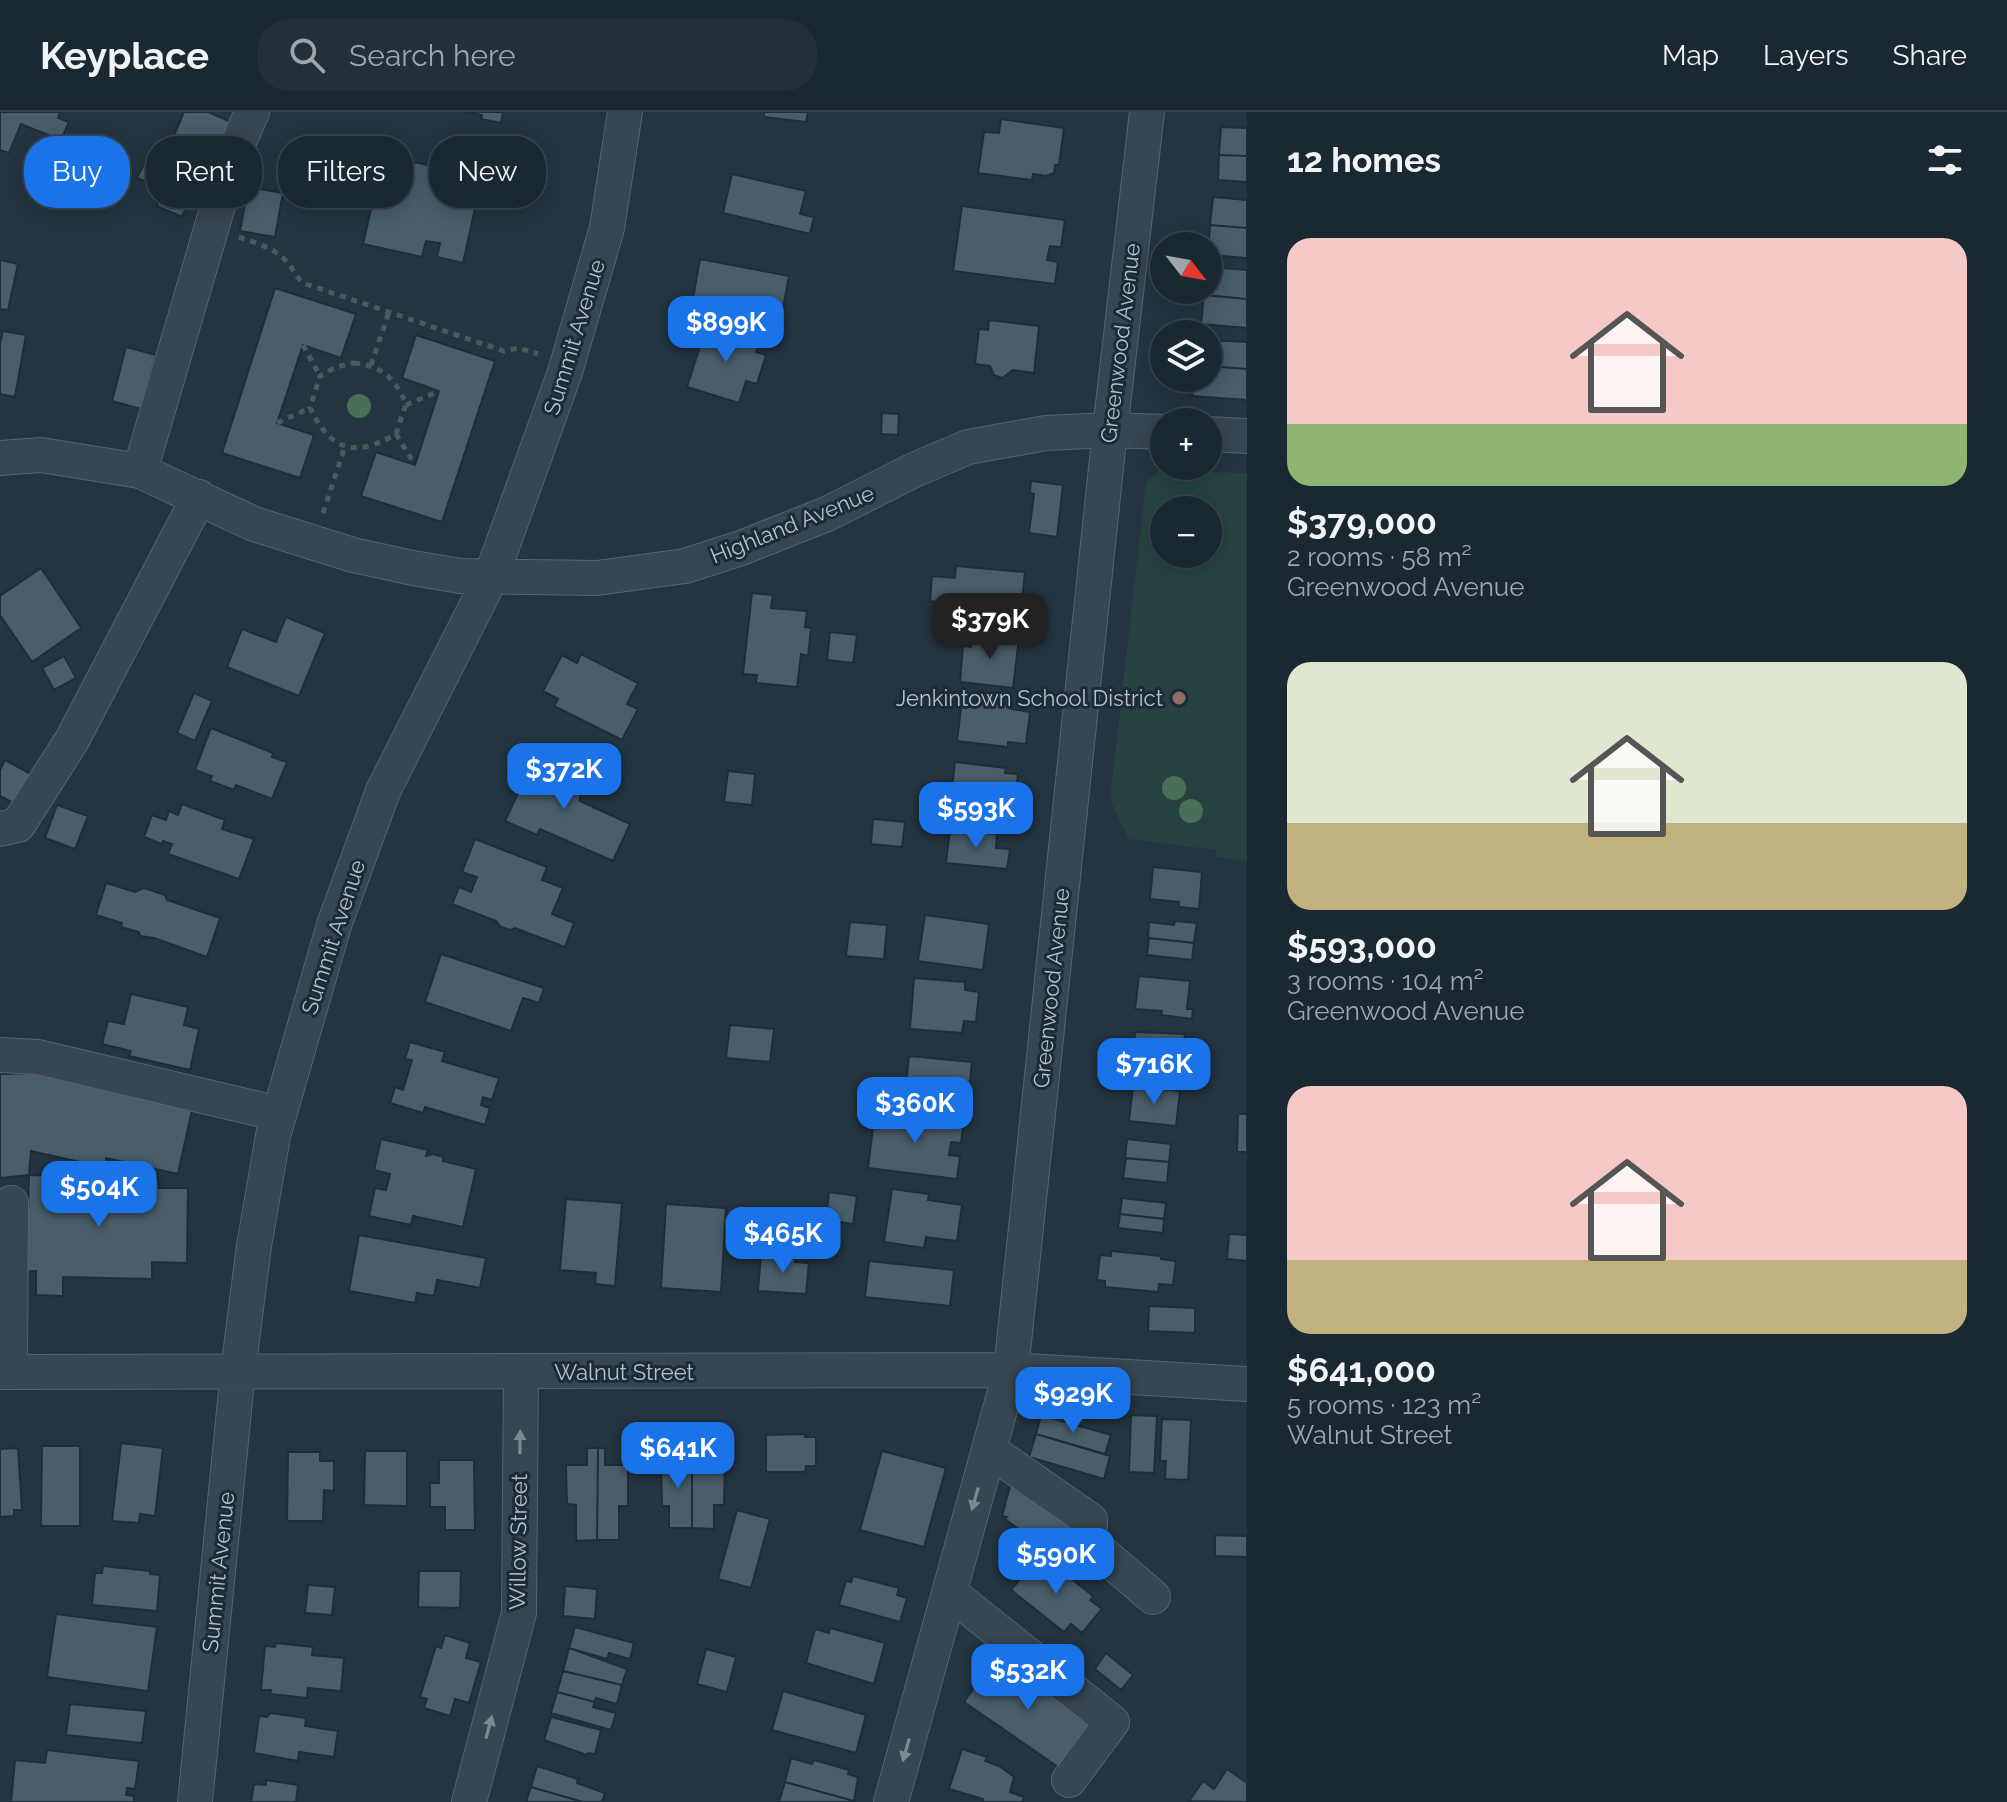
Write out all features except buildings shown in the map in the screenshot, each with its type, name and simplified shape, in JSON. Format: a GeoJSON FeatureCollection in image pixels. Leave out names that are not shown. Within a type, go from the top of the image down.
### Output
{"type":"FeatureCollection","features":[{"type":"Feature","properties":{"kind":"street"},"geometry":{"type":"LineString","coordinates":[[140,471],[232,158],[252,112]]}},
{"type":"Feature","properties":{"kind":"street","name":"Summit Avenue"},"geometry":{"type":"LineString","coordinates":[[195,1802],[238,1371],[254,1246],[273,1136],[334,925],[383,791],[491,577],[578,329],[607,228],[625,112]]}},
{"type":"Feature","properties":{"kind":"street","name":"Greenwood Avenue"},"geometry":{"type":"LineString","coordinates":[[891,1802],[1011,1370],[1110,430],[1147,112]]}},
{"type":"Feature","properties":{"kind":"street","name":"Highland Avenue"},"geometry":{"type":"LineString","coordinates":[[0,458],[41,455],[140,471],[254,524],[353,555],[460,576],[597,578],[685,566],[741,548],[827,514],[914,470],[968,447],[1046,433],[1150,431]]}},
{"type":"Feature","properties":{"kind":"street"},"geometry":{"type":"LineString","coordinates":[[1222,435],[1247,436]]}},
{"type":"Feature","properties":{"kind":"street"},"geometry":{"type":"LineString","coordinates":[[0,829],[18,825],[72,740],[199,497]]}},
{"type":"Feature","properties":{"kind":"street"},"geometry":{"type":"LineString","coordinates":[[0,1055],[38,1057],[279,1114]]}},
{"type":"Feature","properties":{"kind":"street"},"geometry":{"type":"LineString","coordinates":[[5,1372],[22,1283],[11,1203]]}},
{"type":"Feature","properties":{"kind":"street","name":"Walnut Street"},"geometry":{"type":"LineString","coordinates":[[5,1372],[1011,1370],[1247,1384]]}},
{"type":"Feature","properties":{"kind":"street","name":"Willow Street"},"geometry":{"type":"LineString","coordinates":[[469,1802],[519,1613],[521,1372]]}},
{"type":"Feature","properties":{"kind":"street"},"geometry":{"type":"LineString","coordinates":[[989,1450],[1090,1520],[1089,1542],[1153,1597]]}},
{"type":"Feature","properties":{"kind":"street"},"geometry":{"type":"LineString","coordinates":[[949,1592],[1112,1722],[1069,1780]]}},
{"type":"Feature","properties":{"kind":"path"},"geometry":{"type":"LineString","coordinates":[[211,227],[271,249],[287,262],[295,277],[306,284],[504,351],[519,348],[548,358]]}},
{"type":"Feature","properties":{"kind":"path"},"geometry":{"type":"LineString","coordinates":[[371,365],[389,312]]}},
{"type":"Feature","properties":{"kind":"path"},"geometry":{"type":"LineString","coordinates":[[303,345],[320,376]]}},
{"type":"Feature","properties":{"kind":"path"},"geometry":{"type":"LineString","coordinates":[[277,423],[310,408],[320,376],[336,367],[354,363],[371,365],[386,372],[399,386],[405,406],[396,434],[379,445],[362,450],[345,446],[328,435],[310,408]]}},
{"type":"Feature","properties":{"kind":"path"},"geometry":{"type":"LineString","coordinates":[[405,406],[439,391]]}},
{"type":"Feature","properties":{"kind":"path"},"geometry":{"type":"LineString","coordinates":[[396,434],[415,465]]}},
{"type":"Feature","properties":{"kind":"path"},"geometry":{"type":"LineString","coordinates":[[320,521],[345,446]]}},
{"type":"Feature","properties":{"kind":"green space","name":"Jenkintown School District"},"geometry":{"type":"Polygon","coordinates":[[[1222,472],[1247,473],[1247,861],[1217,857],[1216,850],[1129,839],[1110,800],[1146,482],[1150,479],[1222,480],[1222,472]]]}},
{"type":"Feature","properties":{"kind":"place","name":"Jenkintown School District"},"geometry":{"type":"Point","coordinates":[1179,698]}}]}
